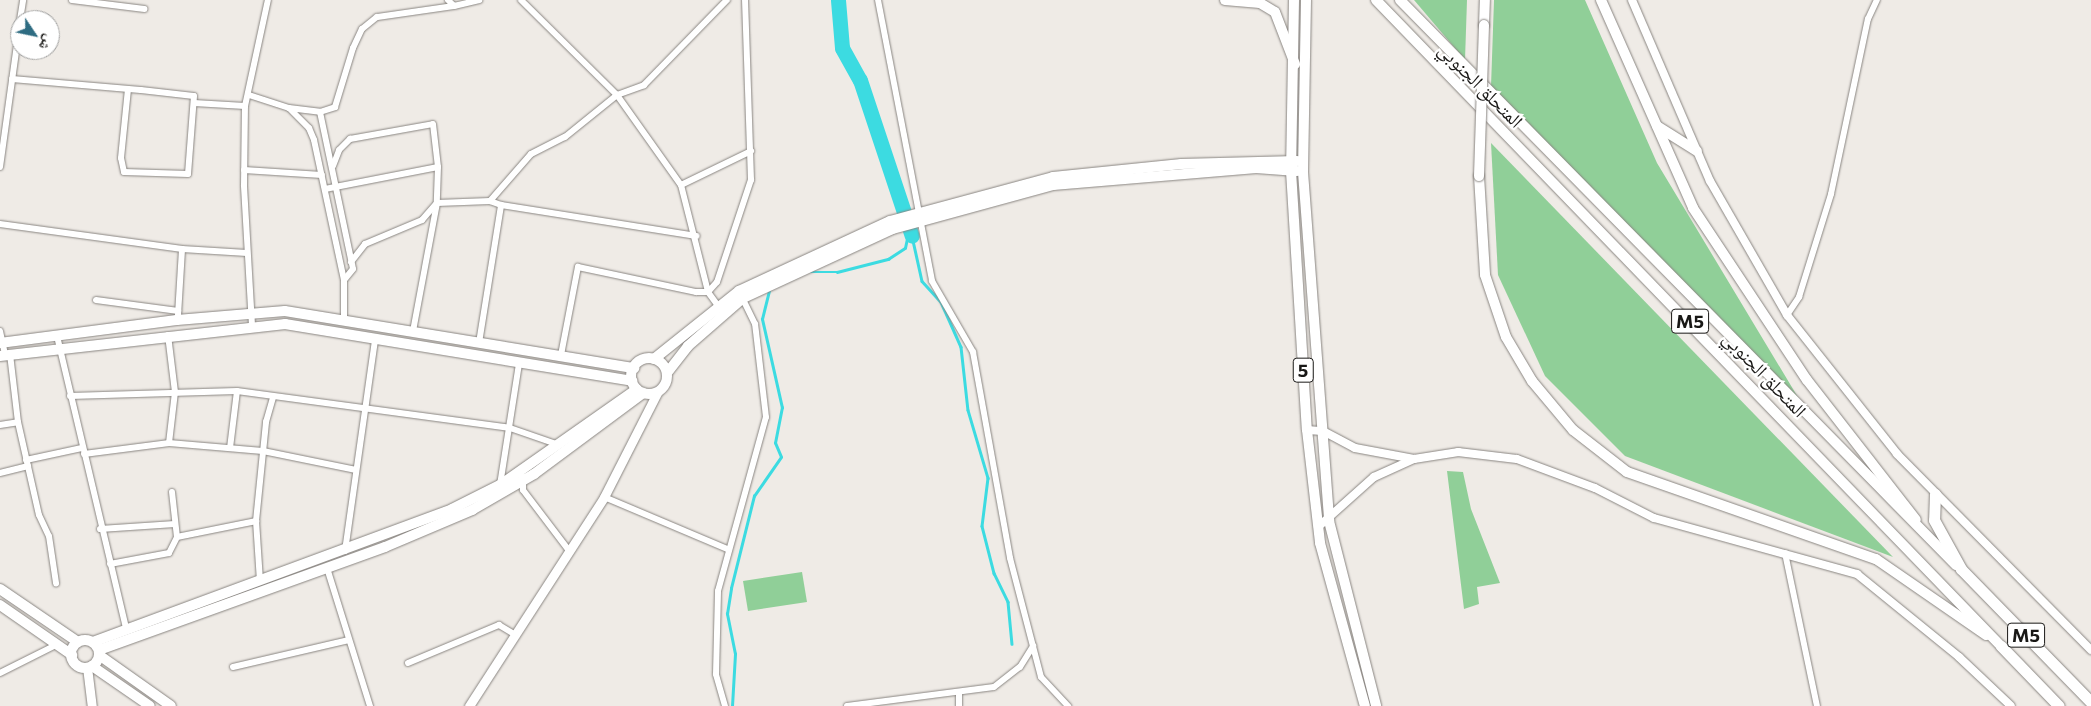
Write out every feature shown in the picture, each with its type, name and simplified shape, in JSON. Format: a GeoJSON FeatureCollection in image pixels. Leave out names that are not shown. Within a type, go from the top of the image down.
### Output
{"type":"FeatureCollection","features":[{"type":"Feature","properties":{"kind":"highway"},"geometry":{"type":"LineString","coordinates":[[1935,494],[1934,520],[1960,569]]}},
{"type":"Feature","properties":{"kind":"highway","name":"M5"},"geometry":{"type":"LineString","coordinates":[[1960,569],[2091,702]]}},
{"type":"Feature","properties":{"kind":"highway","name":"M5"},"geometry":{"type":"LineString","coordinates":[[2001,646],[2058,706]]}},
{"type":"Feature","properties":{"kind":"main road"},"geometry":{"type":"LineString","coordinates":[[1224,0],[1260,3],[1276,12],[1295,64]]}},
{"type":"Feature","properties":{"kind":"main road","name":"5"},"geometry":{"type":"LineString","coordinates":[[1294,0],[1301,27],[1306,241],[1329,521],[1376,706]]}},
{"type":"Feature","properties":{"kind":"main road","name":"5"},"geometry":{"type":"LineString","coordinates":[[1306,0],[1295,64],[1291,166],[1307,430],[1318,527],[1365,706]]}},
{"type":"Feature","properties":{"kind":"main road","name":"المتحلق الجنوبي"},"geometry":{"type":"LineString","coordinates":[[1376,0],[2001,646]]}},
{"type":"Feature","properties":{"kind":"main road","name":"المتحلق الجنوبي"},"geometry":{"type":"LineString","coordinates":[[1400,0],[1960,569]]}},
{"type":"Feature","properties":{"kind":"main road"},"geometry":{"type":"LineString","coordinates":[[1485,0],[1479,176],[1485,275],[1506,337],[1532,381],[1572,430],[1627,472],[1876,558],[2001,646]]}},
{"type":"Feature","properties":{"kind":"main road"},"geometry":{"type":"LineString","coordinates":[[1601,0],[1693,208],[1783,346],[1925,534]]}},
{"type":"Feature","properties":{"kind":"main road"},"geometry":{"type":"LineString","coordinates":[[1657,126],[1697,151]]}},
{"type":"Feature","properties":{"kind":"main road"},"geometry":{"type":"LineString","coordinates":[[637,388],[634,368],[640,361],[654,359],[718,306],[891,225],[999,192],[1106,173],[1303,167]]}},
{"type":"Feature","properties":{"kind":"main road"},"geometry":{"type":"LineString","coordinates":[[1295,242],[1306,241]]}},
{"type":"Feature","properties":{"kind":"main road"},"geometry":{"type":"LineString","coordinates":[[469,706],[604,497],[667,373],[688,346],[741,294]]}},
{"type":"Feature","properties":{"kind":"main road"},"geometry":{"type":"LineString","coordinates":[[2,343],[178,316],[252,312],[344,320],[634,368]]}},
{"type":"Feature","properties":{"kind":"main road"},"geometry":{"type":"LineString","coordinates":[[5,355],[252,325],[285,324],[519,363],[657,392]]}},
{"type":"Feature","properties":{"kind":"main road"},"geometry":{"type":"LineString","coordinates":[[654,359],[667,373]]}},
{"type":"Feature","properties":{"kind":"main road"},"geometry":{"type":"LineString","coordinates":[[92,706],[90,666],[97,649],[126,628],[260,581],[330,563],[345,552],[418,524],[522,476],[560,445],[637,388]]}},
{"type":"Feature","properties":{"kind":"main road"},"geometry":{"type":"LineString","coordinates":[[97,649],[330,563],[438,526],[522,476],[637,388]]}},
{"type":"Feature","properties":{"kind":"main road"},"geometry":{"type":"LineString","coordinates":[[0,589],[78,642],[97,649],[171,706]]}},
{"type":"Feature","properties":{"kind":"main road"},"geometry":{"type":"LineString","coordinates":[[0,605],[58,644],[72,655],[75,663],[90,666],[150,706]]}},
{"type":"Feature","properties":{"kind":"main road"},"geometry":{"type":"LineString","coordinates":[[72,655],[78,642]]}},
{"type":"Feature","properties":{"kind":"street"},"geometry":{"type":"LineString","coordinates":[[72,0],[144,9]]}},
{"type":"Feature","properties":{"kind":"street"},"geometry":{"type":"LineString","coordinates":[[252,325],[244,170],[245,106],[249,95],[268,0]]}},
{"type":"Feature","properties":{"kind":"street"},"geometry":{"type":"LineString","coordinates":[[448,0],[454,6]]}},
{"type":"Feature","properties":{"kind":"street"},"geometry":{"type":"LineString","coordinates":[[249,95],[289,108],[320,112],[335,107],[353,48],[362,29],[377,17],[454,6],[479,0]]}},
{"type":"Feature","properties":{"kind":"street"},"geometry":{"type":"LineString","coordinates":[[521,0],[617,95],[681,185],[697,236],[708,292],[718,306]]}},
{"type":"Feature","properties":{"kind":"street"},"geometry":{"type":"LineString","coordinates":[[490,201],[532,154],[565,137],[617,95],[644,85],[726,0]]}},
{"type":"Feature","properties":{"kind":"street"},"geometry":{"type":"LineString","coordinates":[[708,292],[717,282],[751,180],[745,0]]}},
{"type":"Feature","properties":{"kind":"street"},"geometry":{"type":"LineString","coordinates":[[878,0],[932,281],[973,352],[1010,558],[1041,677],[1068,706]]}},
{"type":"Feature","properties":{"kind":"street"},"geometry":{"type":"LineString","coordinates":[[1632,0],[1697,151],[1749,253],[1787,315],[1897,454],[2091,650]]}},
{"type":"Feature","properties":{"kind":"street"},"geometry":{"type":"LineString","coordinates":[[1787,315],[1800,297],[1831,194],[1868,19],[1877,0]]}},
{"type":"Feature","properties":{"kind":"street"},"geometry":{"type":"LineString","coordinates":[[0,167],[15,60]]}},
{"type":"Feature","properties":{"kind":"street"},"geometry":{"type":"LineString","coordinates":[[12,79],[128,89],[194,96],[188,174],[124,172],[121,158],[128,89]]}},
{"type":"Feature","properties":{"kind":"street"},"geometry":{"type":"LineString","coordinates":[[194,103],[245,106]]}},
{"type":"Feature","properties":{"kind":"street"},"geometry":{"type":"LineString","coordinates":[[289,108],[309,128],[322,175],[344,280],[344,320]]}},
{"type":"Feature","properties":{"kind":"street"},"geometry":{"type":"LineString","coordinates":[[320,112],[351,262],[352,269],[344,280]]}},
{"type":"Feature","properties":{"kind":"street"},"geometry":{"type":"LineString","coordinates":[[332,167],[339,150],[350,139],[433,124],[438,167],[437,204],[413,332]]}},
{"type":"Feature","properties":{"kind":"street"},"geometry":{"type":"LineString","coordinates":[[681,185],[751,151]]}},
{"type":"Feature","properties":{"kind":"street"},"geometry":{"type":"LineString","coordinates":[[325,189],[438,167]]}},
{"type":"Feature","properties":{"kind":"street"},"geometry":{"type":"LineString","coordinates":[[244,170],[322,175]]}},
{"type":"Feature","properties":{"kind":"street"},"geometry":{"type":"LineString","coordinates":[[351,262],[365,244],[422,220],[437,204],[490,201],[501,205],[697,236]]}},
{"type":"Feature","properties":{"kind":"street"},"geometry":{"type":"LineString","coordinates":[[479,343],[501,205]]}},
{"type":"Feature","properties":{"kind":"street"},"geometry":{"type":"LineString","coordinates":[[0,224],[182,249],[247,253]]}},
{"type":"Feature","properties":{"kind":"street"},"geometry":{"type":"LineString","coordinates":[[96,300],[178,316],[182,249]]}},
{"type":"Feature","properties":{"kind":"street"},"geometry":{"type":"LineString","coordinates":[[561,355],[578,267],[708,292]]}},
{"type":"Feature","properties":{"kind":"street"},"geometry":{"type":"LineString","coordinates":[[725,706],[716,674],[718,591],[726,549],[766,417],[755,324],[741,294]]}},
{"type":"Feature","properties":{"kind":"street"},"geometry":{"type":"LineString","coordinates":[[0,331],[39,515],[49,536],[56,583]]}},
{"type":"Feature","properties":{"kind":"street"},"geometry":{"type":"LineString","coordinates":[[168,335],[175,392],[169,443]]}},
{"type":"Feature","properties":{"kind":"street"},"geometry":{"type":"LineString","coordinates":[[57,336],[100,529],[126,628]]}},
{"type":"Feature","properties":{"kind":"street"},"geometry":{"type":"LineString","coordinates":[[345,552],[364,406],[375,339]]}},
{"type":"Feature","properties":{"kind":"street"},"geometry":{"type":"LineString","coordinates":[[500,485],[519,363]]}},
{"type":"Feature","properties":{"kind":"street"},"geometry":{"type":"LineString","coordinates":[[70,396],[237,390],[273,397],[364,406],[510,428],[560,445]]}},
{"type":"Feature","properties":{"kind":"street"},"geometry":{"type":"LineString","coordinates":[[230,448],[237,390]]}},
{"type":"Feature","properties":{"kind":"street"},"geometry":{"type":"LineString","coordinates":[[260,581],[256,521],[263,450],[273,397]]}},
{"type":"Feature","properties":{"kind":"street"},"geometry":{"type":"LineString","coordinates":[[0,426],[18,422]]}},
{"type":"Feature","properties":{"kind":"street"},"geometry":{"type":"LineString","coordinates":[[1307,430],[1323,431],[1355,448],[1414,459]]}},
{"type":"Feature","properties":{"kind":"street"},"geometry":{"type":"LineString","coordinates":[[0,473],[27,463],[83,451],[169,443],[263,450],[356,470]]}},
{"type":"Feature","properties":{"kind":"street"},"geometry":{"type":"LineString","coordinates":[[1318,527],[1329,521],[1374,477],[1414,459],[1458,452],[1517,459],[1594,488],[1654,518],[1857,574],[1959,657],[2010,706]]}},
{"type":"Feature","properties":{"kind":"street"},"geometry":{"type":"LineString","coordinates":[[522,476],[523,490],[570,552]]}},
{"type":"Feature","properties":{"kind":"street"},"geometry":{"type":"LineString","coordinates":[[110,564],[169,553],[177,537],[172,492]]}},
{"type":"Feature","properties":{"kind":"street"},"geometry":{"type":"LineString","coordinates":[[604,497],[726,549]]}},
{"type":"Feature","properties":{"kind":"street"},"geometry":{"type":"LineString","coordinates":[[177,537],[256,521]]}},
{"type":"Feature","properties":{"kind":"street"},"geometry":{"type":"LineString","coordinates":[[100,529],[175,524]]}},
{"type":"Feature","properties":{"kind":"street"},"geometry":{"type":"LineString","coordinates":[[1785,553],[1816,706]]}},
{"type":"Feature","properties":{"kind":"street"},"geometry":{"type":"LineString","coordinates":[[330,563],[349,640],[370,706]]}},
{"type":"Feature","properties":{"kind":"street"},"geometry":{"type":"LineString","coordinates":[[408,663],[499,625],[514,634]]}},
{"type":"Feature","properties":{"kind":"street"},"geometry":{"type":"LineString","coordinates":[[233,667],[349,640]]}},
{"type":"Feature","properties":{"kind":"street"},"geometry":{"type":"LineString","coordinates":[[0,673],[58,644]]}},
{"type":"Feature","properties":{"kind":"street"},"geometry":{"type":"LineString","coordinates":[[847,706],[994,687],[1020,667],[1033,646]]}},
{"type":"Feature","properties":{"kind":"street"},"geometry":{"type":"LineString","coordinates":[[959,693],[959,706]]}},
{"type":"Feature","properties":{"kind":"green space"},"geometry":{"type":"Polygon","coordinates":[[[1414,0],[1467,0],[1465,60],[1414,0]]]}},
{"type":"Feature","properties":{"kind":"green space"},"geometry":{"type":"Polygon","coordinates":[[[1494,0],[1585,0],[1657,163],[1802,404],[1491,86],[1494,0]]]}},
{"type":"Feature","properties":{"kind":"green space"},"geometry":{"type":"Polygon","coordinates":[[[1491,143],[1893,557],[1625,456],[1545,376],[1498,275],[1491,143]]]}},
{"type":"Feature","properties":{"kind":"green space"},"geometry":{"type":"Polygon","coordinates":[[[1447,471],[1463,472],[1471,509],[1500,583],[1477,587],[1479,604],[1464,609],[1447,471]]]}},
{"type":"Feature","properties":{"kind":"green space"},"geometry":{"type":"Polygon","coordinates":[[[802,572],[807,602],[748,611],[743,581],[802,572]]]}},
{"type":"Feature","properties":{"kind":"waterway"},"geometry":{"type":"LineString","coordinates":[[838,0],[842,48],[860,80],[912,236]]}},
{"type":"Feature","properties":{"kind":"waterway"},"geometry":{"type":"LineString","coordinates":[[809,272],[837,272],[888,259],[905,248],[909,229]]}},
{"type":"Feature","properties":{"kind":"waterway"},"geometry":{"type":"LineString","coordinates":[[912,236],[922,281],[941,302],[961,347],[968,410],[988,478],[982,526],[994,573],[1008,602],[1012,644]]}},
{"type":"Feature","properties":{"kind":"waterway"},"geometry":{"type":"LineString","coordinates":[[732,706],[735,654],[727,614],[731,588],[754,496],[781,457],[775,443],[782,408],[762,319],[769,290]]}}]}
